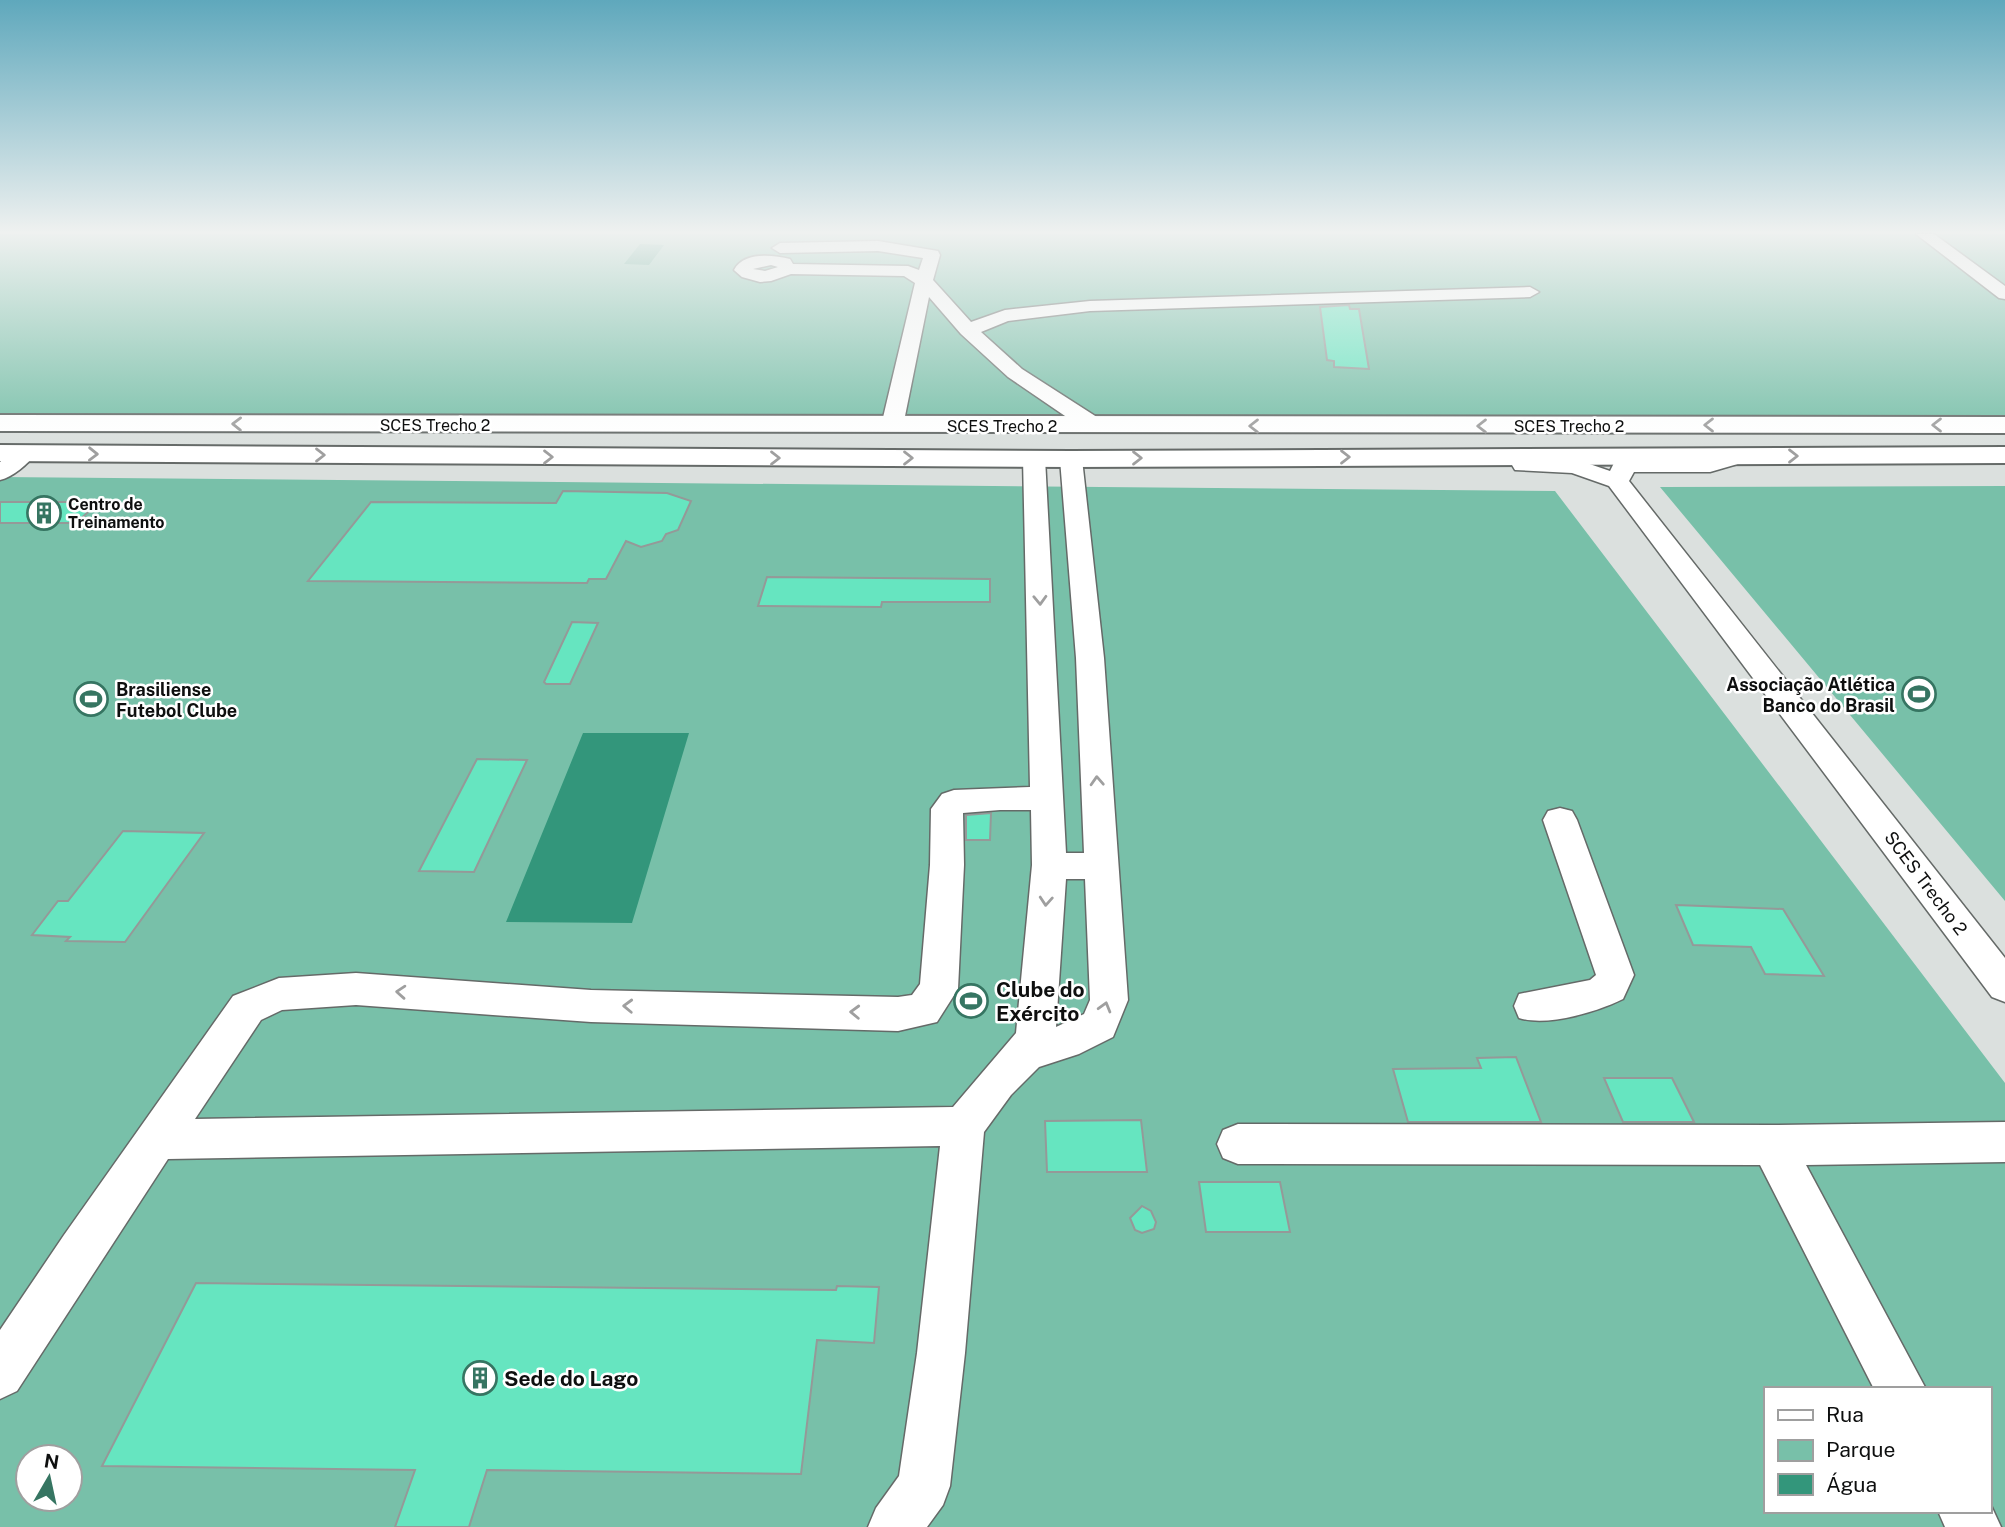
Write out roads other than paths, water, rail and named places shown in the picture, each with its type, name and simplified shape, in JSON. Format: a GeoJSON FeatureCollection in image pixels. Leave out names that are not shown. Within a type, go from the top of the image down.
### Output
{"type":"FeatureCollection","features":[{"type":"Feature","properties":{"kind":"main road","name":"SCES Trecho 2"},"geometry":{"type":"LineString","coordinates":[[0,423],[892,426],[2005,425]]}},
{"type":"Feature","properties":{"kind":"main road"},"geometry":{"type":"LineString","coordinates":[[168,455],[164,445],[170,438],[205,423]]}},
{"type":"Feature","properties":{"kind":"main road"},"geometry":{"type":"LineString","coordinates":[[12,453],[58,440],[74,424]]}},
{"type":"Feature","properties":{"kind":"main road","name":"SCES Trecho 2"},"geometry":{"type":"LineString","coordinates":[[12,453],[1072,459],[2005,455]]}},
{"type":"Feature","properties":{"kind":"street"},"geometry":{"type":"LineString","coordinates":[[892,426],[919,305]]}},
{"type":"Feature","properties":{"kind":"street"},"geometry":{"type":"LineString","coordinates":[[946,305],[991,354],[1095,426]]}},
{"type":"Feature","properties":{"kind":"street"},"geometry":{"type":"LineString","coordinates":[[968,330],[1005,316],[1113,305]]}},
{"type":"Feature","properties":{"kind":"street"},"geometry":{"type":"LineString","coordinates":[[0,473],[12,453]]}},
{"type":"Feature","properties":{"kind":"street","name":"SCES Trecho 2"},"geometry":{"type":"LineString","coordinates":[[1617,481],[1622,468],[1634,465],[1710,465],[1740,456]]}},
{"type":"Feature","properties":{"kind":"street","name":"SCES Trecho 2"},"geometry":{"type":"LineString","coordinates":[[1450,457],[1486,465],[1575,466],[1617,481],[2005,986]]}},
{"type":"Feature","properties":{"kind":"street"},"geometry":{"type":"LineString","coordinates":[[895,1527],[924,1486],[941,1353],[963,1126],[997,1082],[1026,1053],[1035,1035],[1039,1013],[1049,865],[1034,458]]}},
{"type":"Feature","properties":{"kind":"street"},"geometry":{"type":"LineString","coordinates":[[1026,1053],[1085,1033],[1099,1025],[1109,1000],[1095,734],[1072,459]]}},
{"type":"Feature","properties":{"kind":"street"},"geometry":{"type":"LineString","coordinates":[[1038,553],[1080,553]]}},
{"type":"Feature","properties":{"kind":"street"},"geometry":{"type":"LineString","coordinates":[[1045,735],[1095,734]]}},
{"type":"Feature","properties":{"kind":"street"},"geometry":{"type":"LineString","coordinates":[[0,1374],[80,1251],[247,1007],[279,994],[356,989],[591,1006],[898,1014],[923,1010],[939,989],[947,809],[954,802],[1000,798],[1047,799]]}},
{"type":"Feature","properties":{"kind":"street"},"geometry":{"type":"LineString","coordinates":[[1533,1006],[1595,995],[1610,988],[1615,975],[1560,820]]}},
{"type":"Feature","properties":{"kind":"street"},"geometry":{"type":"LineString","coordinates":[[1049,865],[1102,867]]}},
{"type":"Feature","properties":{"kind":"street"},"geometry":{"type":"LineString","coordinates":[[159,1139],[963,1126]]}},
{"type":"Feature","properties":{"kind":"street"},"geometry":{"type":"LineString","coordinates":[[1238,1144],[2005,1142]]}},
{"type":"Feature","properties":{"kind":"street"},"geometry":{"type":"LineString","coordinates":[[1772,1144],[1900,1387]]}},
{"type":"Feature","properties":{"kind":"water"},"geometry":{"type":"Polygon","coordinates":[[[583,733],[689,733],[632,923],[506,922],[583,733]]]}},
{"type":"Feature","properties":{"kind":"place","name":"Centro de Treinamento"},"geometry":{"type":"Point","coordinates":[44,513]}},
{"type":"Feature","properties":{"kind":"place","name":"Associação Atlética Banco do Brasil"},"geometry":{"type":"Point","coordinates":[1919,694]}},
{"type":"Feature","properties":{"kind":"place","name":"Brasiliense Futebol Clube"},"geometry":{"type":"Point","coordinates":[91,699]}},
{"type":"Feature","properties":{"kind":"place","name":"Clube do Exército"},"geometry":{"type":"Point","coordinates":[971,1001]}},
{"type":"Feature","properties":{"kind":"place","name":"Sede do Lago"},"geometry":{"type":"Point","coordinates":[480,1378]}}]}
